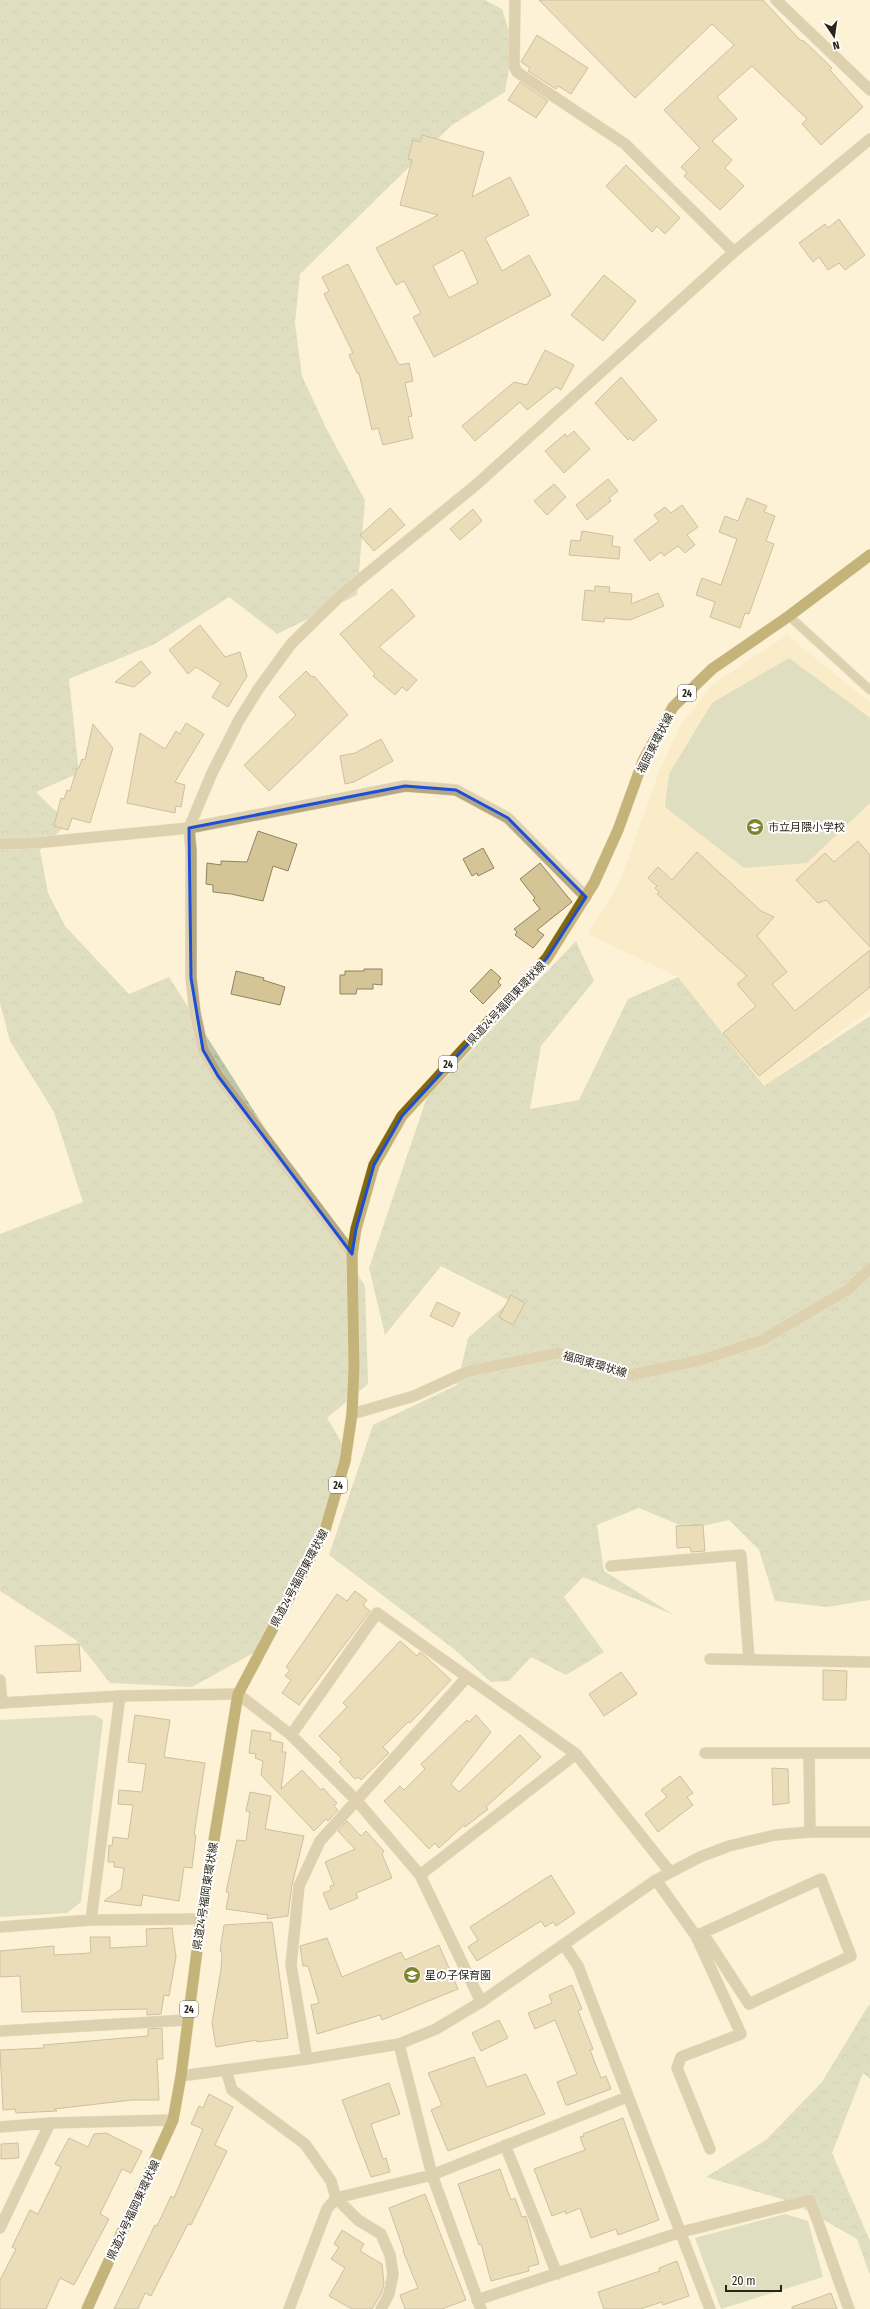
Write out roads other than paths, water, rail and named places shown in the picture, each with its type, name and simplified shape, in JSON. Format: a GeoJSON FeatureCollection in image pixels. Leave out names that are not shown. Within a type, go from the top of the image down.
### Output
{"type":"FeatureCollection","features":[{"type":"Feature","properties":{"kind":"main road","name":"福岡東環状線"},"geometry":{"type":"LineString","coordinates":[[586,897],[618,830],[643,761],[673,707],[712,669],[789,616],[870,555]]}},
{"type":"Feature","properties":{"kind":"main road","name":"県道24号福岡東環状線"},"geometry":{"type":"LineString","coordinates":[[87,2309],[173,2120],[181,2076],[201,1919],[238,1694],[325,1530],[345,1461],[352,1414],[354,1367],[352,1254],[356,1229],[374,1165],[402,1116],[547,958],[586,897]]}},
{"type":"Feature","properties":{"kind":"street"},"geometry":{"type":"LineString","coordinates":[[515,0],[514,66],[517,72],[625,144],[734,252]]}},
{"type":"Feature","properties":{"kind":"street"},"geometry":{"type":"LineString","coordinates":[[776,0],[870,90]]}},
{"type":"Feature","properties":{"kind":"street"},"geometry":{"type":"LineString","coordinates":[[352,1254],[218,1076],[203,1050],[195,1013],[191,978],[191,850],[189,828],[212,773],[239,720],[291,644],[341,595],[483,479],[734,252],[870,139]]}},
{"type":"Feature","properties":{"kind":"street"},"geometry":{"type":"LineString","coordinates":[[0,844],[35,843],[189,828],[405,786],[456,790],[508,818],[586,897]]}},
{"type":"Feature","properties":{"kind":"street","name":"福岡東環状線"},"geometry":{"type":"LineString","coordinates":[[352,1414],[414,1396],[469,1371],[558,1353],[631,1375],[701,1360],[762,1340],[849,1289],[870,1268]]}},
{"type":"Feature","properties":{"kind":"street"},"geometry":{"type":"LineString","coordinates":[[611,1566],[741,1555],[750,1659]]}},
{"type":"Feature","properties":{"kind":"street"},"geometry":{"type":"LineString","coordinates":[[291,1735],[377,1613],[576,1754],[670,1872]]}},
{"type":"Feature","properties":{"kind":"street"},"geometry":{"type":"LineString","coordinates":[[710,1659],[870,1662]]}},
{"type":"Feature","properties":{"kind":"street"},"geometry":{"type":"LineString","coordinates":[[307,2059],[291,1965],[299,1886],[320,1841],[467,1677]]}},
{"type":"Feature","properties":{"kind":"street"},"geometry":{"type":"LineString","coordinates":[[0,1680],[1,1703],[120,1696],[238,1694],[291,1735],[357,1801],[420,1875],[481,2002]]}},
{"type":"Feature","properties":{"kind":"street"},"geometry":{"type":"LineString","coordinates":[[92,1920],[120,1696]]}},
{"type":"Feature","properties":{"kind":"street"},"geometry":{"type":"LineString","coordinates":[[705,1753],[870,1753]]}},
{"type":"Feature","properties":{"kind":"street"},"geometry":{"type":"LineString","coordinates":[[809,1753],[810,1832]]}},
{"type":"Feature","properties":{"kind":"street"},"geometry":{"type":"LineString","coordinates":[[420,1875],[576,1754]]}},
{"type":"Feature","properties":{"kind":"street"},"geometry":{"type":"LineString","coordinates":[[181,2076],[307,2059],[399,2044],[436,2029],[481,2002],[656,1880],[670,1872],[729,1846],[775,1835],[810,1832],[870,1832]]}},
{"type":"Feature","properties":{"kind":"street"},"geometry":{"type":"LineString","coordinates":[[821,1879],[851,1956],[749,2004],[708,1942],[696,1936],[821,1879]]}},
{"type":"Feature","properties":{"kind":"street"},"geometry":{"type":"LineString","coordinates":[[656,1880],[696,1936],[741,2034],[681,2057],[678,2068],[710,2149]]}},
{"type":"Feature","properties":{"kind":"street"},"geometry":{"type":"LineString","coordinates":[[0,1927],[92,1920],[201,1919]]}},
{"type":"Feature","properties":{"kind":"street"},"geometry":{"type":"LineString","coordinates":[[564,1944],[578,1966],[627,2097],[710,2309]]}},
{"type":"Feature","properties":{"kind":"street"},"geometry":{"type":"LineString","coordinates":[[0,2031],[187,2020]]}},
{"type":"Feature","properties":{"kind":"street"},"geometry":{"type":"LineString","coordinates":[[399,2044],[432,2175],[479,2305],[557,2274],[681,2232],[810,2200],[849,2309]]}},
{"type":"Feature","properties":{"kind":"street"},"geometry":{"type":"LineString","coordinates":[[226,2070],[232,2090],[305,2144],[331,2181],[336,2198],[358,2220],[381,2234],[390,2255],[393,2274],[389,2294],[381,2309]]}},
{"type":"Feature","properties":{"kind":"street"},"geometry":{"type":"LineString","coordinates":[[289,2309],[327,2209],[336,2198],[432,2175],[627,2097]]}},
{"type":"Feature","properties":{"kind":"street"},"geometry":{"type":"LineString","coordinates":[[0,2127],[50,2123],[173,2120]]}},
{"type":"Feature","properties":{"kind":"street"},"geometry":{"type":"LineString","coordinates":[[0,2227],[50,2123]]}},
{"type":"Feature","properties":{"kind":"street"},"geometry":{"type":"LineString","coordinates":[[505,2145],[557,2274]]}},
{"type":"Feature","properties":{"kind":"lane"},"geometry":{"type":"LineString","coordinates":[[789,616],[870,690]]}},
{"type":"Feature","properties":{"kind":"place","name":"市立月隈小学校"},"geometry":{"type":"Point","coordinates":[755,827]}},
{"type":"Feature","properties":{"kind":"place","name":"星の子保育園"},"geometry":{"type":"Point","coordinates":[412,1975]}}]}
